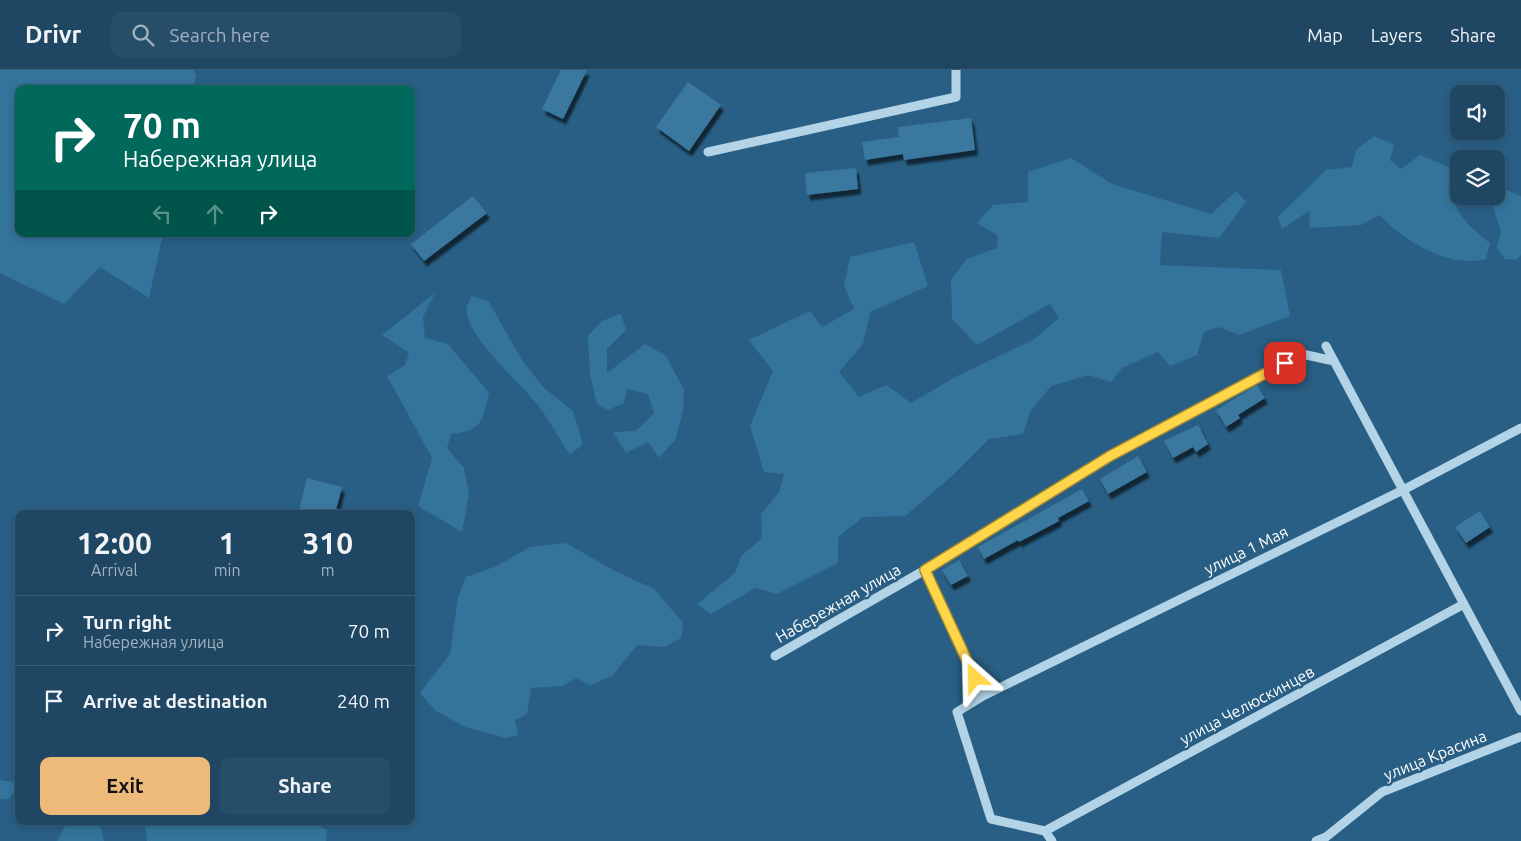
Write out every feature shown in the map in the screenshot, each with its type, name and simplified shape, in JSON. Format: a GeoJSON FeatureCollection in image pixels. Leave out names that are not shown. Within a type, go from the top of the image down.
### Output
{"type":"FeatureCollection","features":[{"type":"Feature","properties":{"kind":"street"},"geometry":{"type":"LineString","coordinates":[[708,152],[956,97],[956,70]]}},
{"type":"Feature","properties":{"kind":"street"},"geometry":{"type":"LineString","coordinates":[[1326,346],[1521,711]]}},
{"type":"Feature","properties":{"kind":"street","name":"Набережная улица"},"geometry":{"type":"LineString","coordinates":[[776,656],[925,570],[1110,456],[1302,354],[1334,361]]}},
{"type":"Feature","properties":{"kind":"street","name":"улица 1 Мая"},"geometry":{"type":"LineString","coordinates":[[1045,831],[991,819],[957,712],[983,696],[1403,490],[1521,428]]}},
{"type":"Feature","properties":{"kind":"street"},"geometry":{"type":"LineString","coordinates":[[925,570],[983,696]]}},
{"type":"Feature","properties":{"kind":"street","name":"улица Челюскинцев"},"geometry":{"type":"LineString","coordinates":[[1045,831],[1464,604]]}},
{"type":"Feature","properties":{"kind":"street","name":"улица Красина"},"geometry":{"type":"LineString","coordinates":[[1316,841],[1327,839],[1382,792],[1521,735]]}},
{"type":"Feature","properties":{"kind":"street"},"geometry":{"type":"LineString","coordinates":[[1045,831],[1052,841]]}},
{"type":"Feature","properties":{"kind":"shaded area"},"geometry":{"type":"Polygon","coordinates":[[[0,70],[193,70],[196,76],[194,85],[15,85],[15,237],[162,237],[149,298],[100,267],[64,304],[0,273],[0,70]]]}},
{"type":"Feature","properties":{"kind":"shaded area"},"geometry":{"type":"Polygon","coordinates":[[[1374,136],[1394,145],[1390,160],[1401,169],[1420,155],[1450,167],[1450,185],[1448,186],[1450,205],[1455,205],[1469,225],[1490,243],[1486,259],[1472,261],[1457,260],[1442,256],[1414,243],[1379,215],[1361,225],[1310,228],[1309,211],[1282,229],[1278,217],[1326,170],[1352,167],[1356,150],[1374,136]]]}},
{"type":"Feature","properties":{"kind":"shaded area"},"geometry":{"type":"Polygon","coordinates":[[[1071,158],[1112,184],[1211,214],[1236,191],[1246,202],[1219,238],[1162,232],[1160,265],[1281,270],[1290,316],[1239,335],[1219,327],[1204,332],[1197,355],[1170,366],[1158,352],[1122,368],[1111,382],[1088,375],[1051,386],[1030,412],[1023,434],[989,439],[953,475],[905,516],[863,517],[838,537],[838,563],[777,594],[755,588],[711,614],[697,604],[735,573],[741,556],[762,538],[761,514],[779,492],[784,474],[764,472],[750,426],[773,371],[749,340],[810,311],[822,327],[854,309],[844,286],[850,257],[914,242],[928,286],[870,312],[863,344],[839,372],[859,397],[886,385],[911,403],[957,376],[1033,340],[1059,318],[1050,304],[977,345],[952,319],[951,280],[967,259],[997,248],[998,236],[977,223],[993,205],[1028,202],[1028,172],[1071,158]]]}},
{"type":"Feature","properties":{"kind":"shaded area"},"geometry":{"type":"Polygon","coordinates":[[[1505,190],[1521,196],[1521,255],[1516,260],[1505,259],[1497,248],[1501,232],[1493,205],[1505,205],[1505,190]]]}},
{"type":"Feature","properties":{"kind":"shaded area"},"geometry":{"type":"Polygon","coordinates":[[[435,293],[423,317],[425,338],[448,344],[489,393],[485,411],[479,423],[462,433],[451,434],[447,448],[464,468],[469,493],[462,532],[418,506],[432,458],[387,376],[405,365],[409,353],[382,335],[435,293]]]}},
{"type":"Feature","properties":{"kind":"shaded area"},"geometry":{"type":"Polygon","coordinates":[[[472,296],[489,302],[522,360],[543,387],[573,411],[583,444],[570,455],[541,409],[494,357],[474,330],[468,318],[467,307],[472,296]]]}},
{"type":"Feature","properties":{"kind":"shaded area"},"geometry":{"type":"Polygon","coordinates":[[[621,314],[626,330],[607,349],[607,373],[645,344],[666,356],[684,390],[683,410],[676,439],[659,458],[648,442],[626,453],[613,432],[636,431],[654,413],[648,394],[627,389],[624,403],[608,410],[597,404],[590,375],[588,336],[602,321],[621,314]]]}},
{"type":"Feature","properties":{"kind":"shaded area"},"geometry":{"type":"Polygon","coordinates":[[[566,543],[613,570],[654,589],[683,623],[681,638],[664,647],[637,645],[613,675],[590,686],[577,678],[562,686],[531,688],[527,714],[515,720],[518,735],[506,738],[465,727],[436,711],[420,693],[450,654],[458,597],[466,577],[497,566],[530,547],[566,543]]]}},
{"type":"Feature","properties":{"kind":"shaded area"},"geometry":{"type":"Polygon","coordinates":[[[0,780],[15,782],[15,789],[9,799],[0,799],[0,780]]]}},
{"type":"Feature","properties":{"kind":"shaded area"},"geometry":{"type":"Polygon","coordinates":[[[66,825],[100,825],[104,841],[57,841],[66,825]]]}},
{"type":"Feature","properties":{"kind":"shaded area"},"geometry":{"type":"Polygon","coordinates":[[[145,825],[318,825],[327,830],[326,841],[147,841],[145,825]]]}},
{"type":"Feature","properties":{"kind":"building"},"geometry":{"type":"Polygon","coordinates":[[[561,70],[587,70],[563,119],[542,109],[561,70]]]}},
{"type":"Feature","properties":{"kind":"building"},"geometry":{"type":"Polygon","coordinates":[[[688,82],[721,105],[689,151],[656,127],[688,82]]]}},
{"type":"Feature","properties":{"kind":"building"},"geometry":{"type":"Polygon","coordinates":[[[971,118],[975,150],[904,160],[903,154],[865,160],[862,142],[899,137],[898,127],[971,118]]]}},
{"type":"Feature","properties":{"kind":"building"},"geometry":{"type":"Polygon","coordinates":[[[856,168],[858,189],[807,195],[805,173],[856,168]]]}},
{"type":"Feature","properties":{"kind":"building"},"geometry":{"type":"Polygon","coordinates":[[[473,196],[487,213],[424,261],[411,244],[473,196]]]}},
{"type":"Feature","properties":{"kind":"building"},"geometry":{"type":"Polygon","coordinates":[[[1257,385],[1265,398],[1238,415],[1240,418],[1226,427],[1216,410],[1257,385]]]}},
{"type":"Feature","properties":{"kind":"building"},"geometry":{"type":"Polygon","coordinates":[[[1198,425],[1208,444],[1196,452],[1193,447],[1173,458],[1164,441],[1198,425]]]}},
{"type":"Feature","properties":{"kind":"building"},"geometry":{"type":"Polygon","coordinates":[[[1138,456],[1147,472],[1108,494],[1100,479],[1138,456]]]}},
{"type":"Feature","properties":{"kind":"building"},"geometry":{"type":"Polygon","coordinates":[[[307,478],[342,487],[336,510],[299,510],[307,478]]]}},
{"type":"Feature","properties":{"kind":"building"},"geometry":{"type":"Polygon","coordinates":[[[1082,489],[1089,501],[1058,518],[1059,521],[1019,542],[1018,540],[984,559],[978,547],[1082,489]]]}},
{"type":"Feature","properties":{"kind":"building"},"geometry":{"type":"Polygon","coordinates":[[[1480,511],[1490,527],[1466,543],[1455,527],[1480,511]]]}},
{"type":"Feature","properties":{"kind":"building"},"geometry":{"type":"Polygon","coordinates":[[[959,560],[968,576],[951,585],[942,570],[959,560]]]}},
{"type":"Feature","properties":{"kind":"route"},"geometry":{"type":"LineString","coordinates":[[975,678],[925,570],[1110,456],[1285,363]]}}]}
